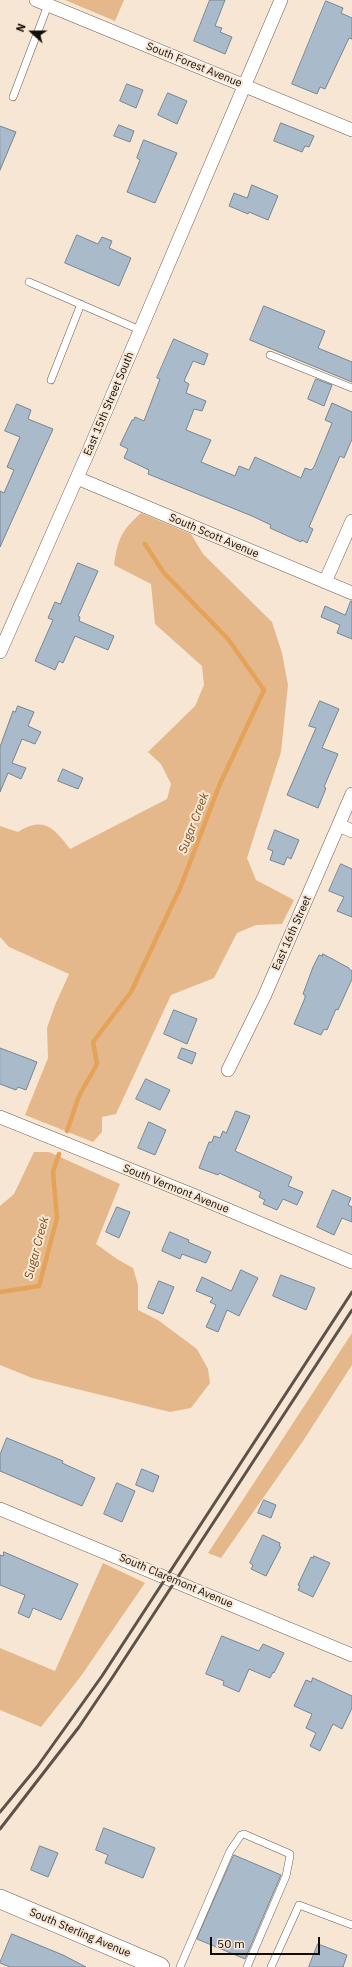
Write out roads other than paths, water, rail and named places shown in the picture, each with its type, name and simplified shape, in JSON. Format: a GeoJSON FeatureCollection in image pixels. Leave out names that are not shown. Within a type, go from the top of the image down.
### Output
{"type":"FeatureCollection","features":[{"type":"Feature","properties":{"kind":"main road","name":"South Sterling Avenue"},"geometry":{"type":"LineString","coordinates":[[0,1899],[160,1967]]}},
{"type":"Feature","properties":{"kind":"street","name":"East 15th Street South"},"geometry":{"type":"LineString","coordinates":[[0,652],[6,622],[77,478],[282,0]]}},
{"type":"Feature","properties":{"kind":"street","name":"South Forest Avenue"},"geometry":{"type":"LineString","coordinates":[[42,2],[352,130]]}},
{"type":"Feature","properties":{"kind":"street","name":"South Scott Avenue"},"geometry":{"type":"LineString","coordinates":[[77,478],[352,594]]}},
{"type":"Feature","properties":{"kind":"street"},"geometry":{"type":"LineString","coordinates":[[325,582],[352,521]]}},
{"type":"Feature","properties":{"kind":"street","name":"East 16th Street"},"geometry":{"type":"LineString","coordinates":[[228,1070],[264,997],[352,794]]}},
{"type":"Feature","properties":{"kind":"street"},"geometry":{"type":"LineString","coordinates":[[339,825],[352,831]]}},
{"type":"Feature","properties":{"kind":"street","name":"South Vermont Avenue"},"geometry":{"type":"LineString","coordinates":[[0,1117],[193,1195],[352,1262]]}},
{"type":"Feature","properties":{"kind":"street","name":"South Claremont Avenue"},"geometry":{"type":"LineString","coordinates":[[0,1509],[352,1655]]}},
{"type":"Feature","properties":{"kind":"lane"},"geometry":{"type":"LineString","coordinates":[[13,97],[42,2]]}},
{"type":"Feature","properties":{"kind":"lane"},"geometry":{"type":"LineString","coordinates":[[29,282],[140,330]]}},
{"type":"Feature","properties":{"kind":"lane"},"geometry":{"type":"LineString","coordinates":[[51,380],[81,304]]}},
{"type":"Feature","properties":{"kind":"lane"},"geometry":{"type":"LineString","coordinates":[[270,355],[352,388]]}},
{"type":"Feature","properties":{"kind":"lane"},"geometry":{"type":"LineString","coordinates":[[180,1967],[230,1852],[241,1835],[244,1834],[290,1854],[286,1876],[247,1967]]}},
{"type":"Feature","properties":{"kind":"lane"},"geometry":{"type":"LineString","coordinates":[[271,1967],[299,1905],[352,1925]]}},
{"type":"Feature","properties":{"kind":"waterway","name":"Sugar Creek"},"geometry":{"type":"LineString","coordinates":[[67,1131],[79,1096],[97,1064],[93,1042],[131,992],[181,886],[219,786],[264,690],[228,639],[164,573],[145,544]]}},
{"type":"Feature","properties":{"kind":"waterway","name":"Sugar Creek"},"geometry":{"type":"LineString","coordinates":[[0,1292],[39,1286],[57,1218],[53,1172],[59,1154]]}},
{"type":"Feature","properties":{"kind":"railway"},"geometry":{"type":"LineString","coordinates":[[0,1812],[37,1767],[102,1676],[352,1292]]}},
{"type":"Feature","properties":{"kind":"railway"},"geometry":{"type":"LineString","coordinates":[[0,1829],[79,1727],[352,1310]]}}]}
